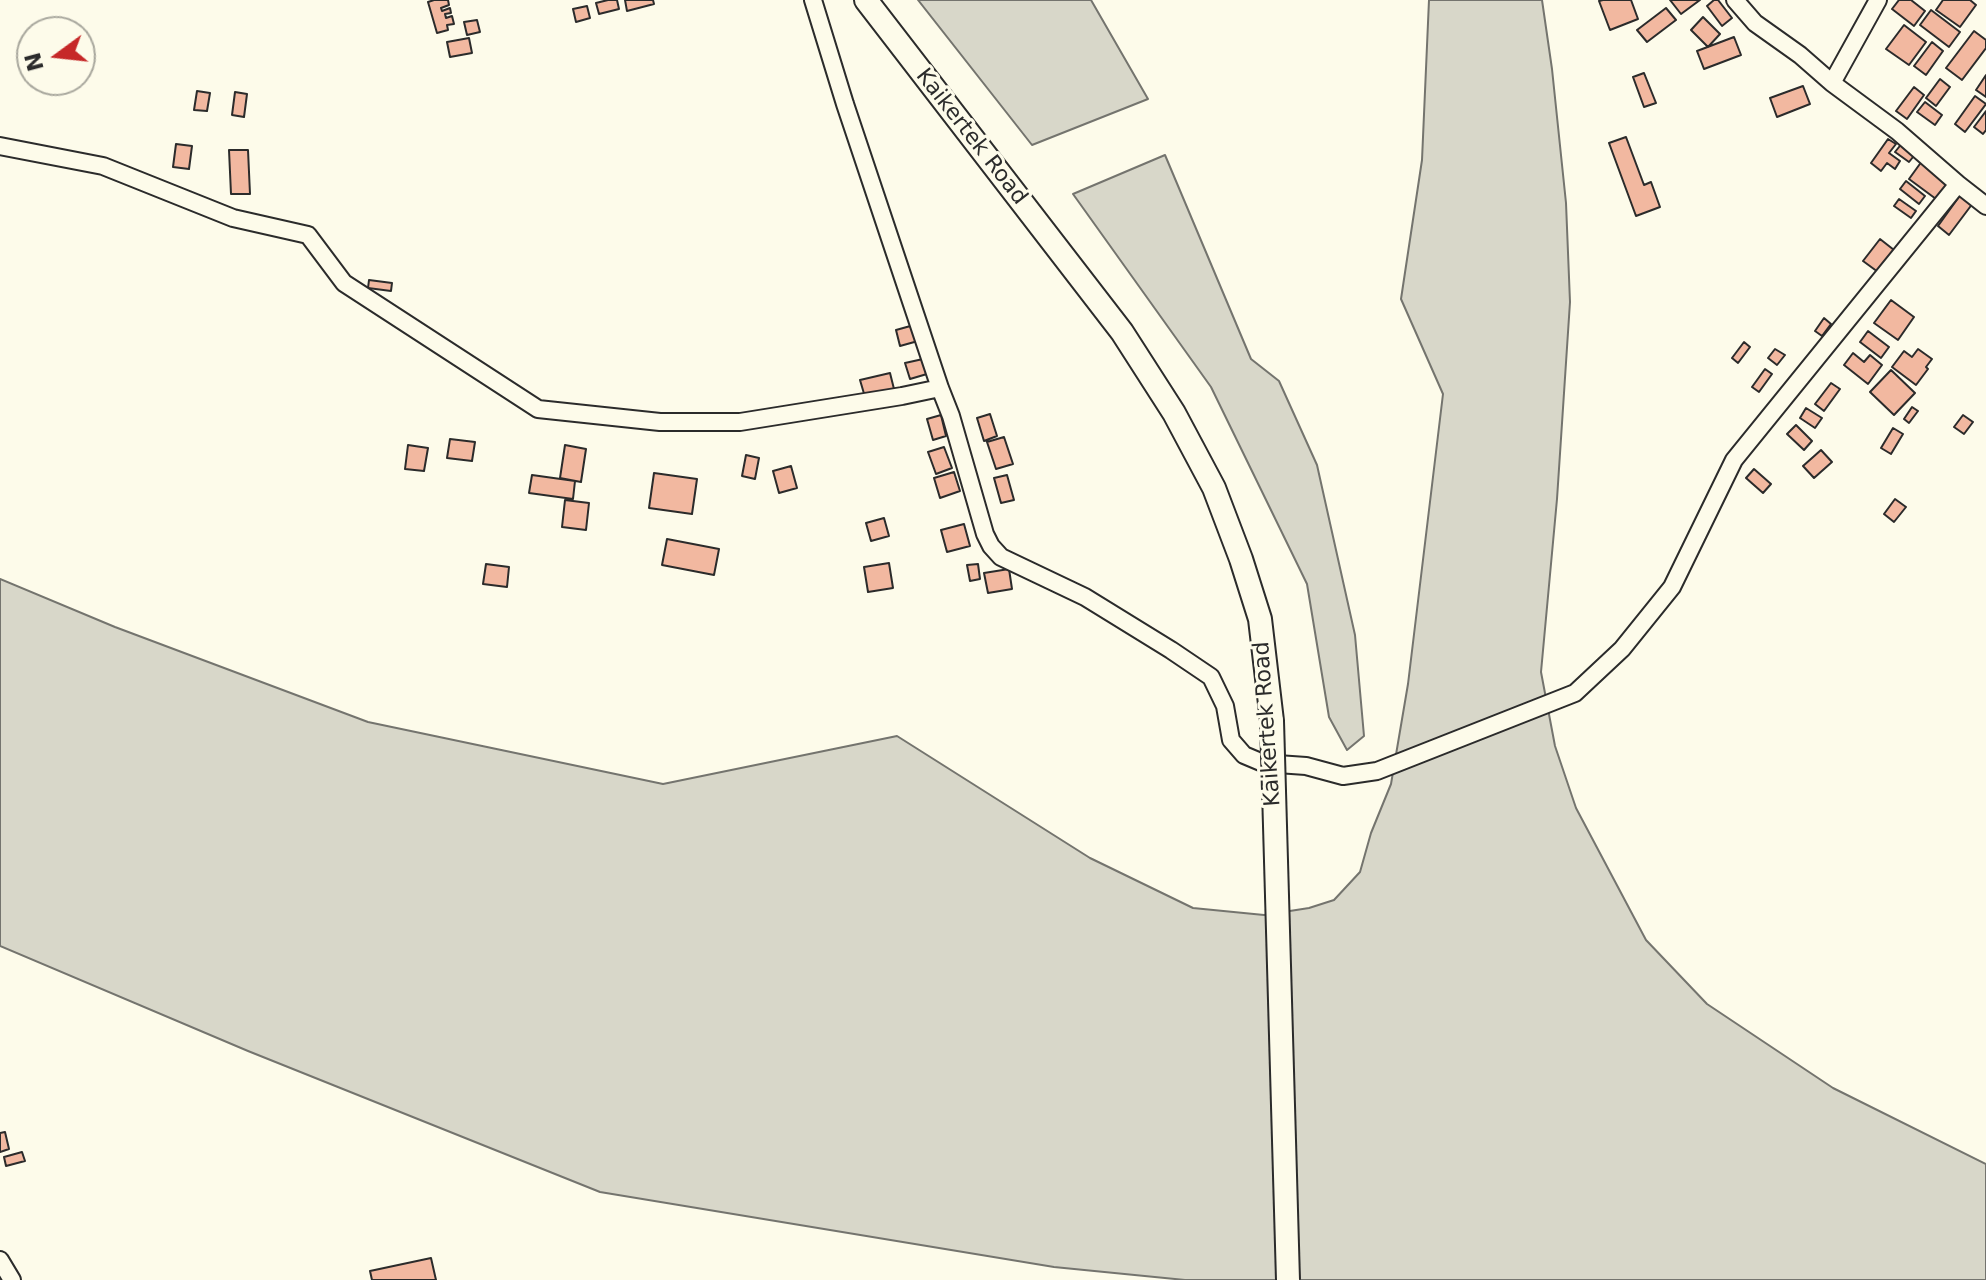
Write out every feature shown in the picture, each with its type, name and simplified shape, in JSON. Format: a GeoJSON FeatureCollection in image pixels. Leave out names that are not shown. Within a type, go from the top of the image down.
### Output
{"type":"FeatureCollection","features":[{"type":"Feature","properties":{"kind":"main road","name":"Kaikertek Road"},"geometry":{"type":"LineString","coordinates":[[866,0],[1122,332],[1174,413],[1214,488],[1241,559],[1260,619],[1272,721],[1288,1280]]}},
{"type":"Feature","properties":{"kind":"street"},"geometry":{"type":"LineString","coordinates":[[813,0],[991,546],[1001,557],[1085,597],[1211,677],[1225,706],[1231,740],[1244,755],[1263,763],[1306,766],[1343,776],[1377,771],[1575,693],[1622,649],[1672,587],[1734,460],[1958,184]]}},
{"type":"Feature","properties":{"kind":"street"},"geometry":{"type":"LineString","coordinates":[[1735,0],[1755,23],[1897,131],[1986,206]]}},
{"type":"Feature","properties":{"kind":"street"},"geometry":{"type":"LineString","coordinates":[[1832,83],[1878,0]]}},
{"type":"Feature","properties":{"kind":"street"},"geometry":{"type":"LineString","coordinates":[[0,146],[103,166],[233,218],[308,235],[344,283],[538,409],[660,422],[740,422],[940,388]]}},
{"type":"Feature","properties":{"kind":"street"},"geometry":{"type":"LineString","coordinates":[[0,1260],[12,1280]]}},
{"type":"Feature","properties":{"kind":"shaded area"},"geometry":{"type":"Polygon","coordinates":[[[918,0],[1091,0],[1148,99],[1032,145],[918,0]]]}},
{"type":"Feature","properties":{"kind":"shaded area"},"geometry":{"type":"Polygon","coordinates":[[[1429,0],[1542,0],[1566,203],[1570,302],[1557,499],[1541,672],[1555,746],[1576,808],[1646,940],[1707,1004],[1833,1088],[1986,1164],[1986,1280],[1185,1280],[1054,1267],[600,1192],[248,1051],[0,946],[0,579],[115,627],[368,722],[663,784],[897,736],[1090,858],[1193,908],[1264,915],[1309,908],[1334,900],[1360,872],[1371,833],[1391,784],[1408,684],[1443,394],[1401,299],[1422,160],[1429,0]]]}},
{"type":"Feature","properties":{"kind":"shaded area"},"geometry":{"type":"Polygon","coordinates":[[[1165,155],[1251,359],[1279,381],[1317,465],[1355,635],[1364,736],[1347,750],[1329,717],[1307,584],[1211,387],[1073,194],[1165,155]]]}},
{"type":"Feature","properties":{"kind":"building"},"geometry":{"type":"Polygon","coordinates":[[[448,0],[449,5],[441,8],[442,11],[450,8],[451,13],[445,14],[446,18],[452,16],[454,24],[447,25],[448,30],[437,33],[428,2],[448,0]]]}},
{"type":"Feature","properties":{"kind":"building"},"geometry":{"type":"Polygon","coordinates":[[[617,0],[619,9],[599,14],[596,3],[617,0]]]}},
{"type":"Feature","properties":{"kind":"building"},"geometry":{"type":"Polygon","coordinates":[[[625,0],[653,0],[654,4],[627,11],[625,0]]]}},
{"type":"Feature","properties":{"kind":"building"},"geometry":{"type":"Polygon","coordinates":[[[1631,0],[1638,19],[1610,30],[1599,1],[1631,0]]]}},
{"type":"Feature","properties":{"kind":"building"},"geometry":{"type":"Polygon","coordinates":[[[1670,0],[1700,0],[1681,14],[1670,0]]]}},
{"type":"Feature","properties":{"kind":"building"},"geometry":{"type":"Polygon","coordinates":[[[1718,0],[1732,18],[1722,26],[1707,6],[1718,0]]]}},
{"type":"Feature","properties":{"kind":"building"},"geometry":{"type":"Polygon","coordinates":[[[1899,0],[1911,0],[1925,11],[1914,26],[1892,9],[1899,0]]]}},
{"type":"Feature","properties":{"kind":"building"},"geometry":{"type":"Polygon","coordinates":[[[1943,0],[1970,0],[1976,5],[1960,27],[1936,10],[1943,0]]]}},
{"type":"Feature","properties":{"kind":"building"},"geometry":{"type":"Polygon","coordinates":[[[587,6],[590,18],[576,22],[573,9],[587,6]]]}},
{"type":"Feature","properties":{"kind":"building"},"geometry":{"type":"Polygon","coordinates":[[[1666,8],[1676,20],[1647,42],[1637,30],[1666,8]]]}},
{"type":"Feature","properties":{"kind":"building"},"geometry":{"type":"Polygon","coordinates":[[[1931,10],[1960,32],[1949,47],[1920,25],[1931,10]]]}},
{"type":"Feature","properties":{"kind":"building"},"geometry":{"type":"Polygon","coordinates":[[[1703,17],[1720,34],[1708,47],[1691,30],[1703,17]]]}},
{"type":"Feature","properties":{"kind":"building"},"geometry":{"type":"Polygon","coordinates":[[[477,20],[480,32],[467,35],[464,22],[477,20]]]}},
{"type":"Feature","properties":{"kind":"building"},"geometry":{"type":"Polygon","coordinates":[[[1904,25],[1926,42],[1909,65],[1886,49],[1904,25]]]}},
{"type":"Feature","properties":{"kind":"building"},"geometry":{"type":"Polygon","coordinates":[[[1974,31],[1986,40],[1986,48],[1962,80],[1946,68],[1974,31]]]}},
{"type":"Feature","properties":{"kind":"building"},"geometry":{"type":"Polygon","coordinates":[[[1734,37],[1741,55],[1704,69],[1697,51],[1734,37]]]}},
{"type":"Feature","properties":{"kind":"building"},"geometry":{"type":"Polygon","coordinates":[[[469,38],[472,53],[450,57],[447,42],[469,38]]]}},
{"type":"Feature","properties":{"kind":"building"},"geometry":{"type":"Polygon","coordinates":[[[1932,42],[1943,51],[1926,75],[1914,66],[1932,42]]]}},
{"type":"Feature","properties":{"kind":"building"},"geometry":{"type":"Polygon","coordinates":[[[1644,73],[1656,103],[1644,107],[1633,77],[1644,73]]]}},
{"type":"Feature","properties":{"kind":"building"},"geometry":{"type":"Polygon","coordinates":[[[1986,75],[1986,97],[1976,90],[1986,75]]]}},
{"type":"Feature","properties":{"kind":"building"},"geometry":{"type":"Polygon","coordinates":[[[1940,79],[1950,87],[1936,106],[1926,98],[1940,79]]]}},
{"type":"Feature","properties":{"kind":"building"},"geometry":{"type":"Polygon","coordinates":[[[1803,86],[1810,104],[1777,117],[1770,98],[1803,86]]]}},
{"type":"Feature","properties":{"kind":"building"},"geometry":{"type":"Polygon","coordinates":[[[1914,87],[1924,95],[1907,119],[1896,111],[1914,87]]]}},
{"type":"Feature","properties":{"kind":"building"},"geometry":{"type":"Polygon","coordinates":[[[197,91],[210,93],[207,111],[194,110],[197,91]]]}},
{"type":"Feature","properties":{"kind":"building"},"geometry":{"type":"Polygon","coordinates":[[[235,92],[247,94],[244,117],[232,115],[235,92]]]}},
{"type":"Feature","properties":{"kind":"building"},"geometry":{"type":"Polygon","coordinates":[[[1975,96],[1986,104],[1965,132],[1955,124],[1975,96]]]}},
{"type":"Feature","properties":{"kind":"building"},"geometry":{"type":"Polygon","coordinates":[[[1925,102],[1942,115],[1935,125],[1917,112],[1925,102]]]}},
{"type":"Feature","properties":{"kind":"building"},"geometry":{"type":"Polygon","coordinates":[[[1986,111],[1986,130],[1983,134],[1974,127],[1986,111]]]}},
{"type":"Feature","properties":{"kind":"building"},"geometry":{"type":"Polygon","coordinates":[[[1626,137],[1644,185],[1651,182],[1660,207],[1636,216],[1609,143],[1626,137]]]}},
{"type":"Feature","properties":{"kind":"building"},"geometry":{"type":"Polygon","coordinates":[[[1888,139],[1896,144],[1889,153],[1900,161],[1895,169],[1887,163],[1881,171],[1871,163],[1888,139]]]}},
{"type":"Feature","properties":{"kind":"building"},"geometry":{"type":"Polygon","coordinates":[[[1903,142],[1917,152],[1909,162],[1895,152],[1903,142]]]}},
{"type":"Feature","properties":{"kind":"building"},"geometry":{"type":"Polygon","coordinates":[[[176,144],[192,146],[189,169],[173,167],[176,144]]]}},
{"type":"Feature","properties":{"kind":"building"},"geometry":{"type":"Polygon","coordinates":[[[229,150],[248,150],[250,194],[231,194],[229,150]]]}},
{"type":"Feature","properties":{"kind":"building"},"geometry":{"type":"Polygon","coordinates":[[[1922,161],[1949,182],[1936,199],[1909,179],[1922,161]]]}},
{"type":"Feature","properties":{"kind":"building"},"geometry":{"type":"Polygon","coordinates":[[[1906,181],[1925,196],[1919,204],[1900,189],[1906,181]]]}},
{"type":"Feature","properties":{"kind":"building"},"geometry":{"type":"Polygon","coordinates":[[[1961,194],[1973,203],[1949,235],[1938,226],[1961,194]]]}},
{"type":"Feature","properties":{"kind":"building"},"geometry":{"type":"Polygon","coordinates":[[[1899,199],[1916,211],[1911,218],[1894,206],[1899,199]]]}},
{"type":"Feature","properties":{"kind":"building"},"geometry":{"type":"Polygon","coordinates":[[[1880,239],[1894,250],[1878,272],[1863,261],[1880,239]]]}},
{"type":"Feature","properties":{"kind":"building"},"geometry":{"type":"Polygon","coordinates":[[[369,280],[392,283],[391,291],[368,288],[369,280]]]}},
{"type":"Feature","properties":{"kind":"building"},"geometry":{"type":"Polygon","coordinates":[[[1891,300],[1914,317],[1898,340],[1874,323],[1891,300]]]}},
{"type":"Feature","properties":{"kind":"building"},"geometry":{"type":"Polygon","coordinates":[[[1824,318],[1831,324],[1822,336],[1815,331],[1824,318]]]}},
{"type":"Feature","properties":{"kind":"building"},"geometry":{"type":"Polygon","coordinates":[[[914,325],[918,341],[900,346],[896,330],[914,325]]]}},
{"type":"Feature","properties":{"kind":"building"},"geometry":{"type":"Polygon","coordinates":[[[1868,331],[1889,347],[1881,358],[1860,342],[1868,331]]]}},
{"type":"Feature","properties":{"kind":"building"},"geometry":{"type":"Polygon","coordinates":[[[1744,342],[1750,347],[1738,363],[1732,358],[1744,342]]]}},
{"type":"Feature","properties":{"kind":"building"},"geometry":{"type":"Polygon","coordinates":[[[1775,349],[1785,355],[1777,365],[1768,358],[1775,349]]]}},
{"type":"Feature","properties":{"kind":"building"},"geometry":{"type":"Polygon","coordinates":[[[1918,349],[1932,359],[1916,385],[1892,367],[1904,351],[1912,357],[1918,349]]]}},
{"type":"Feature","properties":{"kind":"building"},"geometry":{"type":"Polygon","coordinates":[[[1853,353],[1864,362],[1870,355],[1882,365],[1868,384],[1844,365],[1853,353]]]}},
{"type":"Feature","properties":{"kind":"building"},"geometry":{"type":"Polygon","coordinates":[[[923,359],[927,374],[910,379],[905,363],[923,359]]]}},
{"type":"Feature","properties":{"kind":"building"},"geometry":{"type":"Polygon","coordinates":[[[1765,369],[1772,374],[1759,392],[1752,387],[1765,369]]]}},
{"type":"Feature","properties":{"kind":"building"},"geometry":{"type":"Polygon","coordinates":[[[1891,370],[1915,393],[1894,415],[1870,392],[1891,370]]]}},
{"type":"Feature","properties":{"kind":"building"},"geometry":{"type":"Polygon","coordinates":[[[890,373],[894,389],[865,397],[860,380],[890,373]]]}},
{"type":"Feature","properties":{"kind":"building"},"geometry":{"type":"Polygon","coordinates":[[[1831,383],[1840,389],[1824,411],[1815,404],[1831,383]]]}},
{"type":"Feature","properties":{"kind":"building"},"geometry":{"type":"Polygon","coordinates":[[[1912,407],[1918,411],[1909,423],[1904,419],[1912,407]]]}},
{"type":"Feature","properties":{"kind":"building"},"geometry":{"type":"Polygon","coordinates":[[[1806,408],[1822,418],[1815,428],[1800,418],[1806,408]]]}},
{"type":"Feature","properties":{"kind":"building"},"geometry":{"type":"Polygon","coordinates":[[[990,414],[997,436],[984,441],[977,418],[990,414]]]}},
{"type":"Feature","properties":{"kind":"building"},"geometry":{"type":"Polygon","coordinates":[[[941,415],[946,436],[933,440],[927,419],[941,415]]]}},
{"type":"Feature","properties":{"kind":"building"},"geometry":{"type":"Polygon","coordinates":[[[1963,415],[1973,422],[1964,434],[1954,427],[1963,415]]]}},
{"type":"Feature","properties":{"kind":"building"},"geometry":{"type":"Polygon","coordinates":[[[1796,425],[1812,441],[1804,450],[1787,434],[1796,425]]]}},
{"type":"Feature","properties":{"kind":"building"},"geometry":{"type":"Polygon","coordinates":[[[1893,428],[1903,434],[1891,454],[1881,448],[1893,428]]]}},
{"type":"Feature","properties":{"kind":"building"},"geometry":{"type":"Polygon","coordinates":[[[1004,437],[1013,464],[996,469],[987,442],[1004,437]]]}},
{"type":"Feature","properties":{"kind":"building"},"geometry":{"type":"Polygon","coordinates":[[[450,439],[475,442],[472,461],[447,458],[450,439]]]}},
{"type":"Feature","properties":{"kind":"building"},"geometry":{"type":"Polygon","coordinates":[[[408,445],[428,448],[424,471],[405,469],[408,445]]]}},
{"type":"Feature","properties":{"kind":"building"},"geometry":{"type":"Polygon","coordinates":[[[565,445],[586,449],[581,482],[560,478],[565,445]]]}},
{"type":"Feature","properties":{"kind":"building"},"geometry":{"type":"Polygon","coordinates":[[[944,447],[952,468],[936,474],[928,452],[944,447]]]}},
{"type":"Feature","properties":{"kind":"building"},"geometry":{"type":"Polygon","coordinates":[[[1821,450],[1832,462],[1814,478],[1803,466],[1821,450]]]}},
{"type":"Feature","properties":{"kind":"building"},"geometry":{"type":"Polygon","coordinates":[[[746,455],[759,458],[755,479],[742,476],[746,455]]]}},
{"type":"Feature","properties":{"kind":"building"},"geometry":{"type":"Polygon","coordinates":[[[791,466],[797,488],[779,493],[773,471],[791,466]]]}},
{"type":"Feature","properties":{"kind":"building"},"geometry":{"type":"Polygon","coordinates":[[[1754,469],[1771,484],[1763,493],[1746,478],[1754,469]]]}},
{"type":"Feature","properties":{"kind":"building"},"geometry":{"type":"Polygon","coordinates":[[[954,472],[960,491],[940,498],[934,478],[954,472]]]}},
{"type":"Feature","properties":{"kind":"building"},"geometry":{"type":"Polygon","coordinates":[[[654,473],[697,479],[692,514],[649,508],[654,473]]]}},
{"type":"Feature","properties":{"kind":"building"},"geometry":{"type":"Polygon","coordinates":[[[532,475],[575,481],[573,499],[529,493],[532,475]]]}},
{"type":"Feature","properties":{"kind":"building"},"geometry":{"type":"Polygon","coordinates":[[[1007,475],[1014,500],[1001,503],[994,478],[1007,475]]]}},
{"type":"Feature","properties":{"kind":"building"},"geometry":{"type":"Polygon","coordinates":[[[1895,499],[1906,507],[1894,522],[1884,514],[1895,499]]]}},
{"type":"Feature","properties":{"kind":"building"},"geometry":{"type":"Polygon","coordinates":[[[565,500],[589,503],[586,530],[562,527],[565,500]]]}},
{"type":"Feature","properties":{"kind":"building"},"geometry":{"type":"Polygon","coordinates":[[[884,518],[889,536],[871,541],[866,523],[884,518]]]}},
{"type":"Feature","properties":{"kind":"building"},"geometry":{"type":"Polygon","coordinates":[[[964,524],[970,546],[947,552],[941,530],[964,524]]]}},
{"type":"Feature","properties":{"kind":"building"},"geometry":{"type":"Polygon","coordinates":[[[667,539],[719,549],[714,575],[662,565],[667,539]]]}},
{"type":"Feature","properties":{"kind":"building"},"geometry":{"type":"Polygon","coordinates":[[[889,563],[893,588],[868,592],[864,567],[889,563]]]}},
{"type":"Feature","properties":{"kind":"building"},"geometry":{"type":"Polygon","coordinates":[[[486,564],[509,567],[507,587],[483,584],[486,564]]]}},
{"type":"Feature","properties":{"kind":"building"},"geometry":{"type":"Polygon","coordinates":[[[978,564],[980,579],[970,581],[967,565],[978,564]]]}},
{"type":"Feature","properties":{"kind":"building"},"geometry":{"type":"Polygon","coordinates":[[[1009,569],[1012,589],[988,593],[984,573],[1009,569]]]}},
{"type":"Feature","properties":{"kind":"building"},"geometry":{"type":"Polygon","coordinates":[[[5,1132],[9,1149],[0,1152],[0,1133],[5,1132]]]}},
{"type":"Feature","properties":{"kind":"building"},"geometry":{"type":"Polygon","coordinates":[[[22,1152],[25,1161],[6,1166],[4,1157],[22,1152]]]}},
{"type":"Feature","properties":{"kind":"building"},"geometry":{"type":"Polygon","coordinates":[[[431,1258],[436,1280],[372,1280],[370,1271],[431,1258]]]}}]}
